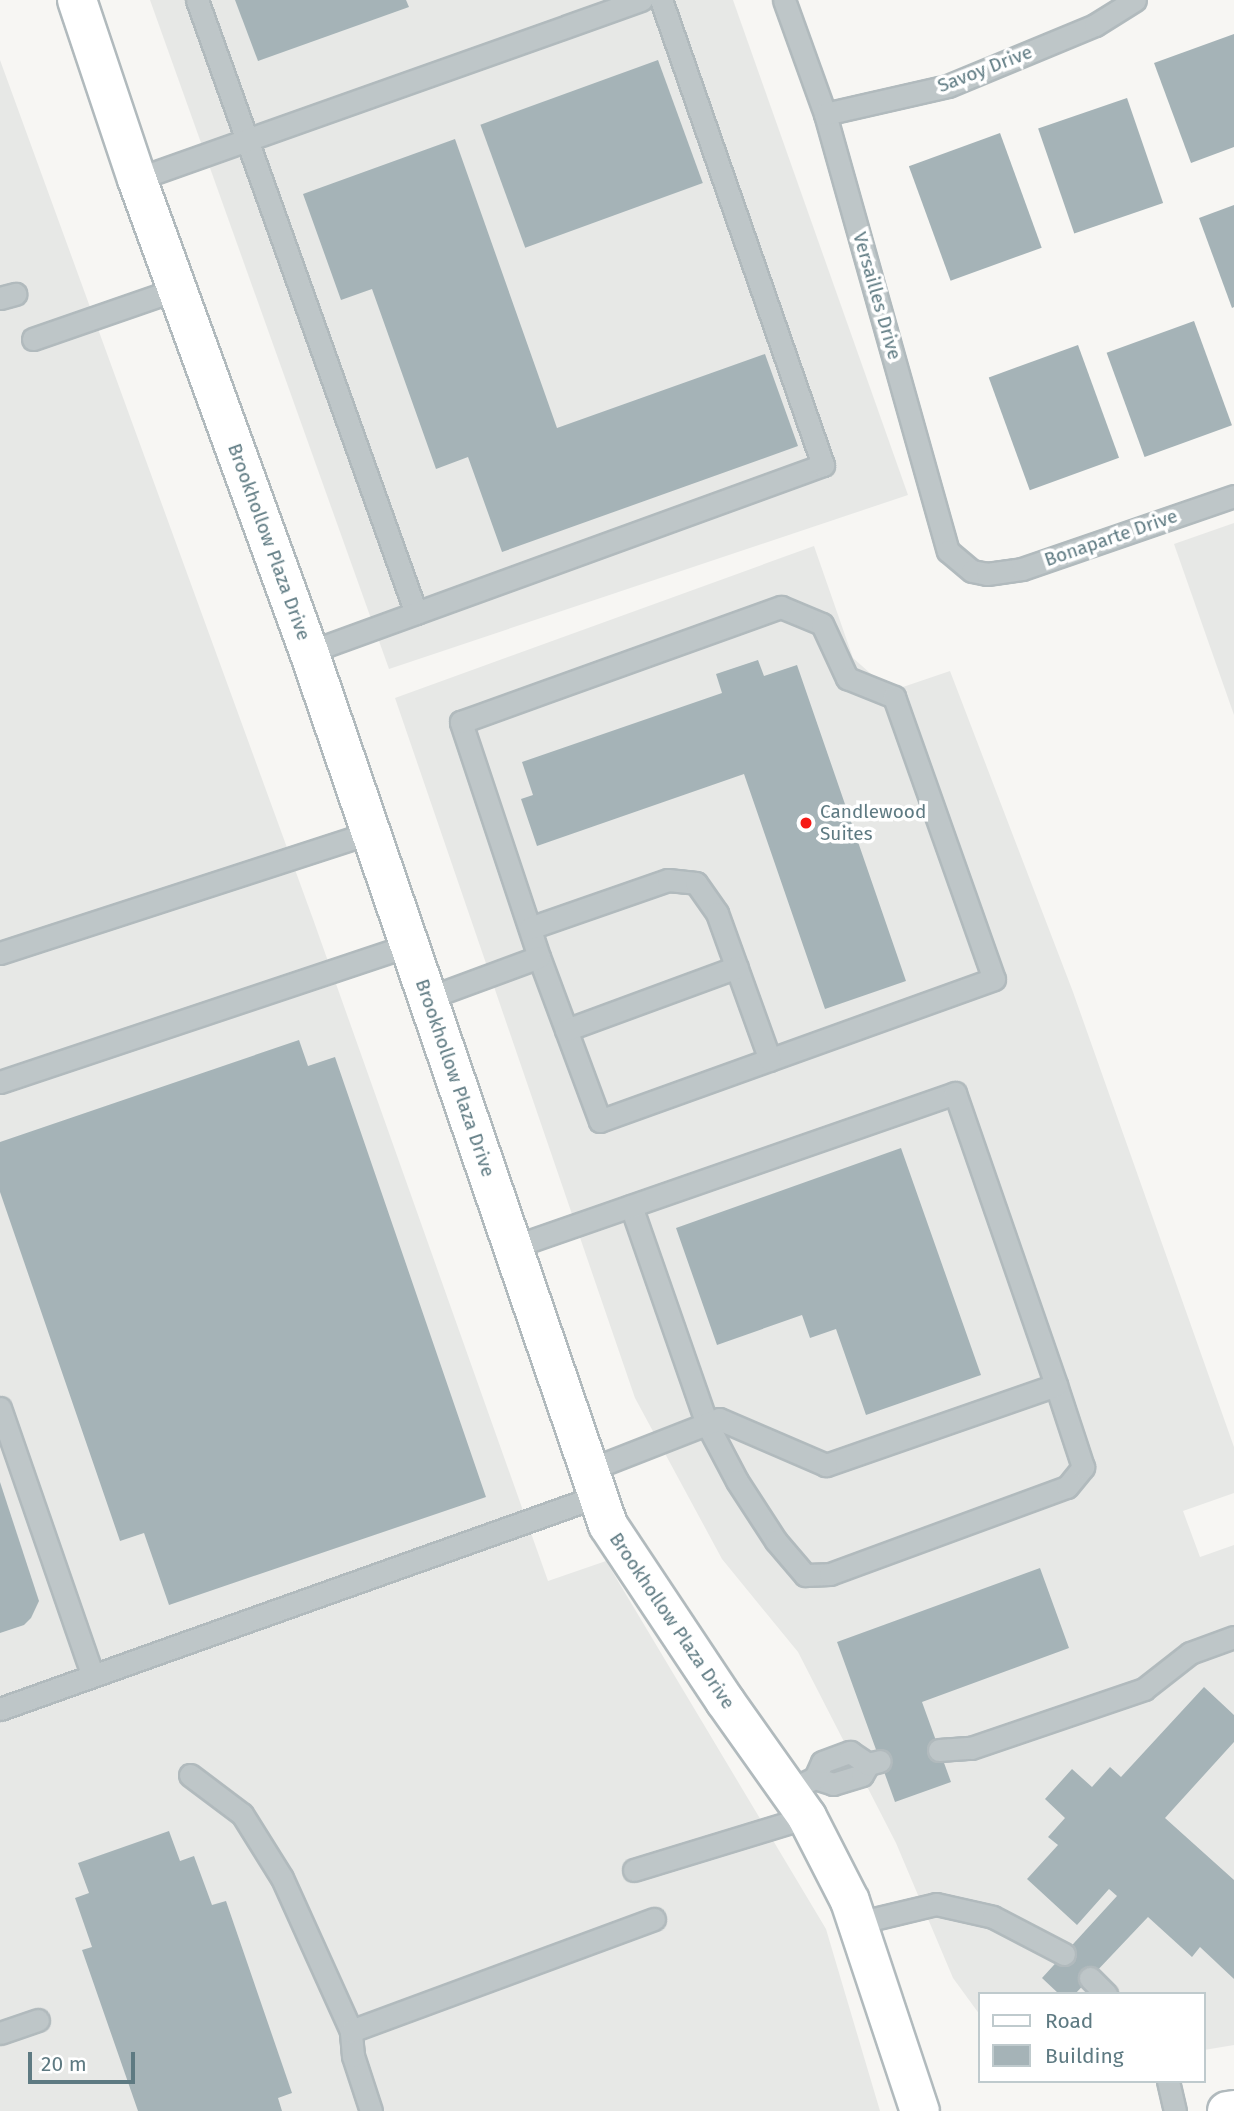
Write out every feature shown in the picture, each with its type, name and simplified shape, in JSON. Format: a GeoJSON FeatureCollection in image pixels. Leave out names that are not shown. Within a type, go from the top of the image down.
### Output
{"type":"FeatureCollection","features":[{"type":"Feature","properties":{"kind":"street","name":"Brookhollow Plaza Drive"},"geometry":{"type":"LineString","coordinates":[[77,0],[137,179],[309,652],[608,1525],[803,1795],[850,1901],[920,2111]]}},
{"type":"Feature","properties":{"kind":"street"},"geometry":{"type":"LineString","coordinates":[[1227,2111],[1234,2110]]}},
{"type":"Feature","properties":{"kind":"lane"},"geometry":{"type":"LineString","coordinates":[[197,0],[416,613]]}},
{"type":"Feature","properties":{"kind":"lane"},"geometry":{"type":"LineString","coordinates":[[137,179],[641,0]]}},
{"type":"Feature","properties":{"kind":"lane"},"geometry":{"type":"LineString","coordinates":[[309,652],[824,465],[661,0]]}},
{"type":"Feature","properties":{"kind":"lane","name":"Versailles Drive"},"geometry":{"type":"LineString","coordinates":[[784,0],[825,114],[948,551],[972,571],[987,574]]}},
{"type":"Feature","properties":{"kind":"lane","name":"Savoy Drive"},"geometry":{"type":"LineString","coordinates":[[825,114],[948,86],[1095,25],[1135,0]]}},
{"type":"Feature","properties":{"kind":"lane"},"geometry":{"type":"LineString","coordinates":[[33,339],[177,289]]}},
{"type":"Feature","properties":{"kind":"lane","name":"Bonaparte Drive"},"geometry":{"type":"LineString","coordinates":[[987,574],[1022,569],[1234,496]]}},
{"type":"Feature","properties":{"kind":"lane"},"geometry":{"type":"LineString","coordinates":[[781,607],[822,624],[847,678],[894,697],[993,979],[600,1121],[530,928],[461,722],[781,607]]}},
{"type":"Feature","properties":{"kind":"lane"},"geometry":{"type":"LineString","coordinates":[[0,953],[370,833]]}},
{"type":"Feature","properties":{"kind":"lane"},"geometry":{"type":"LineString","coordinates":[[530,928],[668,880],[696,883],[717,913],[770,1060]]}},
{"type":"Feature","properties":{"kind":"lane"},"geometry":{"type":"LineString","coordinates":[[0,1082],[410,945]]}},
{"type":"Feature","properties":{"kind":"lane"},"geometry":{"type":"LineString","coordinates":[[428,998],[540,957]]}},
{"type":"Feature","properties":{"kind":"lane"},"geometry":{"type":"LineString","coordinates":[[566,1030],[737,967]]}},
{"type":"Feature","properties":{"kind":"lane"},"geometry":{"type":"LineString","coordinates":[[513,1247],[955,1093],[1083,1467],[1067,1487],[830,1574],[805,1575],[776,1542],[737,1481],[707,1424],[631,1206]]}},
{"type":"Feature","properties":{"kind":"lane"},"geometry":{"type":"LineString","coordinates":[[0,1709],[594,1483],[719,1419],[826,1465],[1056,1385]]}},
{"type":"Feature","properties":{"kind":"lane"},"geometry":{"type":"LineString","coordinates":[[0,1408],[92,1674]]}},
{"type":"Feature","properties":{"kind":"lane"},"geometry":{"type":"LineString","coordinates":[[939,1749],[971,1748],[1144,1689],[1190,1653],[1234,1637]]}},
{"type":"Feature","properties":{"kind":"lane"},"geometry":{"type":"LineString","coordinates":[[634,1870],[803,1795],[862,1774],[874,1762]]}},
{"type":"Feature","properties":{"kind":"lane"},"geometry":{"type":"LineString","coordinates":[[190,1775],[242,1814],[282,1878],[351,2031],[353,2056],[371,2111]]}},
{"type":"Feature","properties":{"kind":"lane"},"geometry":{"type":"LineString","coordinates":[[857,1923],[936,1903],[993,1917],[1064,1954]]}},
{"type":"Feature","properties":{"kind":"lane"},"geometry":{"type":"LineString","coordinates":[[351,2031],[654,1919]]}},
{"type":"Feature","properties":{"kind":"lane"},"geometry":{"type":"LineString","coordinates":[[1090,1978],[1104,1992]]}},
{"type":"Feature","properties":{"kind":"lane"},"geometry":{"type":"LineString","coordinates":[[0,2033],[38,2020]]}},
{"type":"Feature","properties":{"kind":"lane"},"geometry":{"type":"LineString","coordinates":[[1168,2083],[1175,2111]]}},
{"type":"Feature","properties":{"kind":"shaded area"},"geometry":{"type":"Polygon","coordinates":[[[150,0],[733,0],[908,495],[389,669],[150,0]]]}},
{"type":"Feature","properties":{"kind":"shaded area"},"geometry":{"type":"Polygon","coordinates":[[[0,60],[313,919],[548,1581],[606,1561],[826,1929],[880,2111],[0,2111],[0,60]]]}},
{"type":"Feature","properties":{"kind":"shaded area"},"geometry":{"type":"Polygon","coordinates":[[[1234,523],[1234,715],[1174,544],[1234,523]]]}},
{"type":"Feature","properties":{"kind":"shaded area"},"geometry":{"type":"Polygon","coordinates":[[[814,546],[853,658],[879,681],[897,689],[950,671],[1073,992],[1234,1447],[1234,1493],[1183,1511],[1200,1557],[1234,1545],[1234,2045],[1206,2050],[1206,1992],[978,1992],[978,2012],[953,1978],[896,1843],[798,1652],[722,1559],[635,1398],[395,698],[814,546]]]}},
{"type":"Feature","properties":{"kind":"building"},"geometry":{"type":"Polygon","coordinates":[[[235,0],[406,0],[409,7],[258,61],[235,0]]]}},
{"type":"Feature","properties":{"kind":"building"},"geometry":{"type":"Polygon","coordinates":[[[1234,34],[1234,147],[1191,163],[1154,63],[1234,34]]]}},
{"type":"Feature","properties":{"kind":"building"},"geometry":{"type":"Polygon","coordinates":[[[658,60],[703,183],[525,248],[480,125],[658,60]]]}},
{"type":"Feature","properties":{"kind":"building"},"geometry":{"type":"Polygon","coordinates":[[[1127,98],[1163,203],[1074,234],[1038,129],[1127,98]]]}},
{"type":"Feature","properties":{"kind":"building"},"geometry":{"type":"Polygon","coordinates":[[[1000,133],[1042,248],[951,281],[909,166],[1000,133]]]}},
{"type":"Feature","properties":{"kind":"building"},"geometry":{"type":"Polygon","coordinates":[[[455,139],[557,428],[765,354],[798,446],[502,552],[468,457],[436,469],[372,289],[341,300],[303,194],[455,139]]]}},
{"type":"Feature","properties":{"kind":"building"},"geometry":{"type":"Polygon","coordinates":[[[1234,205],[1234,307],[1232,308],[1199,218],[1234,205]]]}},
{"type":"Feature","properties":{"kind":"building"},"geometry":{"type":"Polygon","coordinates":[[[1194,321],[1232,425],[1145,457],[1107,353],[1194,321]]]}},
{"type":"Feature","properties":{"kind":"building"},"geometry":{"type":"Polygon","coordinates":[[[1078,345],[1119,458],[1030,490],[989,377],[1078,345]]]}},
{"type":"Feature","properties":{"kind":"building","name":"Candlewood Suites"},"geometry":{"type":"Polygon","coordinates":[[[758,660],[764,676],[797,665],[906,981],[825,1009],[744,774],[537,846],[521,799],[533,795],[522,762],[722,693],[716,674],[758,660]]]}},
{"type":"Feature","properties":{"kind":"building"},"geometry":{"type":"Polygon","coordinates":[[[299,1040],[308,1066],[335,1057],[486,1497],[169,1605],[144,1533],[120,1541],[0,1192],[0,1142],[299,1040]]]}},
{"type":"Feature","properties":{"kind":"building"},"geometry":{"type":"Polygon","coordinates":[[[901,1148],[981,1375],[866,1415],[836,1329],[810,1338],[802,1315],[717,1345],[676,1228],[901,1148]]]}},
{"type":"Feature","properties":{"kind":"building"},"geometry":{"type":"Polygon","coordinates":[[[0,1482],[39,1601],[31,1618],[24,1625],[0,1633],[0,1482]]]}},
{"type":"Feature","properties":{"kind":"building"},"geometry":{"type":"Polygon","coordinates":[[[1040,1568],[1069,1648],[922,1702],[951,1782],[895,1802],[837,1642],[1040,1568]]]}},
{"type":"Feature","properties":{"kind":"building"},"geometry":{"type":"Polygon","coordinates":[[[1204,1687],[1234,1715],[1234,1742],[1165,1818],[1234,1880],[1234,1979],[1200,1947],[1192,1957],[1148,1917],[1077,1992],[1057,1992],[1042,1978],[1117,1896],[1109,1889],[1077,1925],[1027,1879],[1058,1845],[1048,1837],[1065,1818],[1045,1799],[1072,1769],[1092,1787],[1110,1767],[1121,1777],[1204,1687]]]}},
{"type":"Feature","properties":{"kind":"building"},"geometry":{"type":"Polygon","coordinates":[[[169,1831],[180,1861],[194,1856],[212,1905],[226,1901],[292,2093],[278,2098],[282,2111],[138,2111],[82,1950],[92,1947],[75,1898],[89,1893],[78,1863],[169,1831]]]}},
{"type":"Feature","properties":{"kind":"place","name":"Candlewood Suites"},"geometry":{"type":"Point","coordinates":[806,823]}}]}
